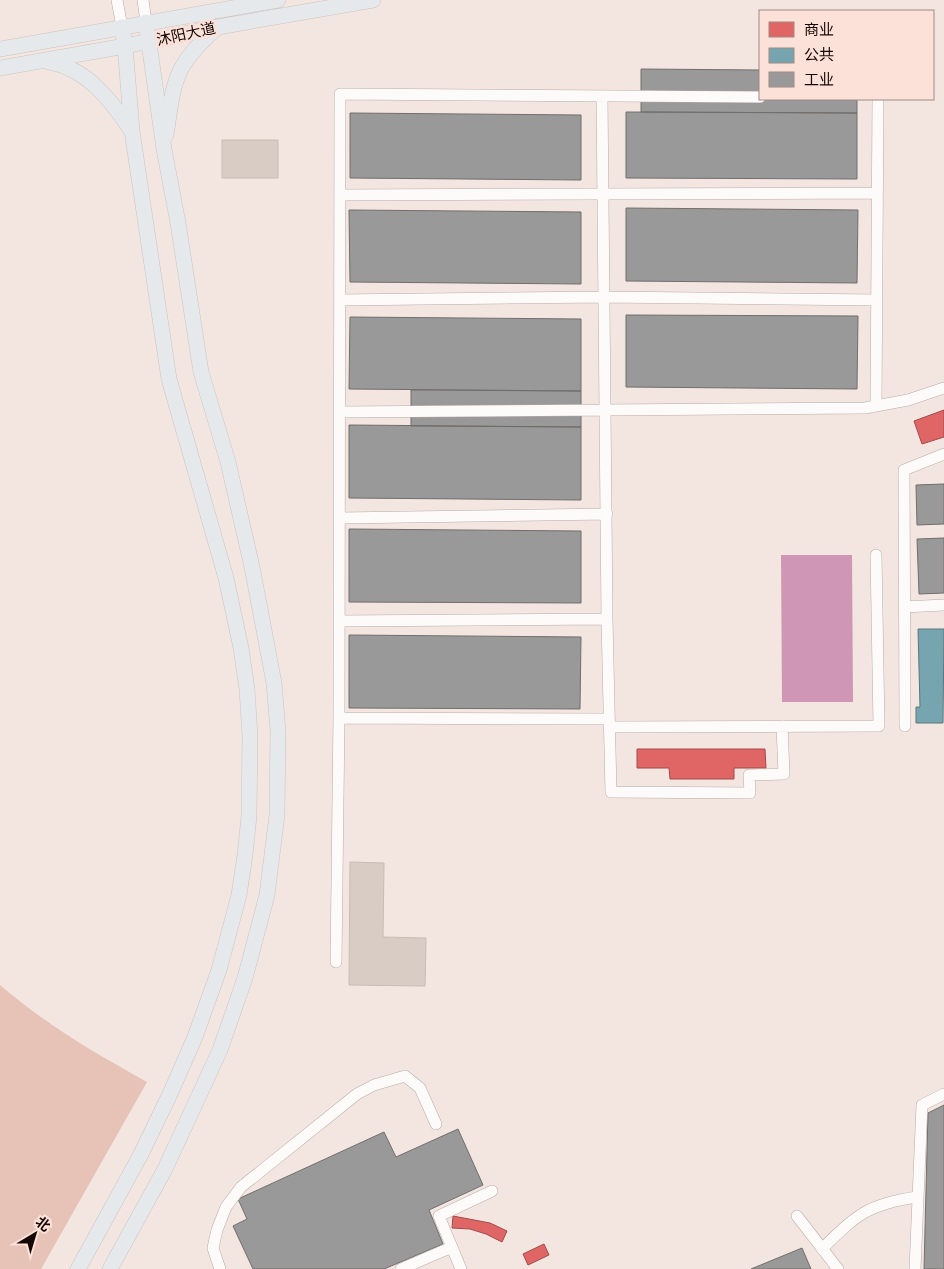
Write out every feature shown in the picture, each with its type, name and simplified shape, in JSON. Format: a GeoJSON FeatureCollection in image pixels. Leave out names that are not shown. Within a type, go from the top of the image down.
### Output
{"type":"FeatureCollection","features":[{"type":"Feature","properties":{"kind":"main road","name":"沐阳大道"},"geometry":{"type":"LineString","coordinates":[[0,49],[278,0]]}},
{"type":"Feature","properties":{"kind":"main road","name":"沐阳大道"},"geometry":{"type":"LineString","coordinates":[[0,68],[373,0]]}},
{"type":"Feature","properties":{"kind":"main road"},"geometry":{"type":"LineString","coordinates":[[110,1269],[165,1169],[220,1050],[245,978],[267,895],[277,815],[278,731],[272,674],[252,567],[228,462],[201,372],[178,223],[164,149],[146,22]]}},
{"type":"Feature","properties":{"kind":"main road"},"geometry":{"type":"LineString","coordinates":[[78,1269],[140,1156],[195,1037],[219,970],[239,894],[249,816],[250,736],[247,689],[241,648],[226,578],[169,379],[132,131],[122,27]]}},
{"type":"Feature","properties":{"kind":"main road"},"geometry":{"type":"LineString","coordinates":[[164,149],[178,77],[183,64],[195,49],[218,27]]}},
{"type":"Feature","properties":{"kind":"main road"},"geometry":{"type":"LineString","coordinates":[[40,61],[62,64],[89,80],[116,107],[132,131]]}},
{"type":"Feature","properties":{"kind":"street"},"geometry":{"type":"LineString","coordinates":[[117,0],[122,27]]}},
{"type":"Feature","properties":{"kind":"street"},"geometry":{"type":"LineString","coordinates":[[143,0],[146,22]]}},
{"type":"Feature","properties":{"kind":"street"},"geometry":{"type":"LineString","coordinates":[[336,962],[340,621],[340,94],[759,96]]}},
{"type":"Feature","properties":{"kind":"street"},"geometry":{"type":"LineString","coordinates":[[602,96],[610,792],[750,792],[749,775],[784,774],[782,726]]}},
{"type":"Feature","properties":{"kind":"street"},"geometry":{"type":"LineString","coordinates":[[876,406],[878,100]]}},
{"type":"Feature","properties":{"kind":"street"},"geometry":{"type":"LineString","coordinates":[[340,195],[877,193]]}},
{"type":"Feature","properties":{"kind":"street"},"geometry":{"type":"LineString","coordinates":[[340,300],[604,297],[876,300]]}},
{"type":"Feature","properties":{"kind":"street"},"geometry":{"type":"LineString","coordinates":[[340,412],[865,408],[908,400],[944,388]]}},
{"type":"Feature","properties":{"kind":"street"},"geometry":{"type":"LineString","coordinates":[[905,726],[904,470],[944,454]]}},
{"type":"Feature","properties":{"kind":"street"},"geometry":{"type":"LineString","coordinates":[[340,518],[607,514]]}},
{"type":"Feature","properties":{"kind":"street"},"geometry":{"type":"LineString","coordinates":[[339,718],[878,726],[876,555]]}},
{"type":"Feature","properties":{"kind":"street"},"geometry":{"type":"LineString","coordinates":[[904,607],[944,605]]}},
{"type":"Feature","properties":{"kind":"street"},"geometry":{"type":"LineString","coordinates":[[340,621],[607,619]]}},
{"type":"Feature","properties":{"kind":"street"},"geometry":{"type":"LineString","coordinates":[[220,1269],[213,1248],[217,1230],[226,1207],[241,1187],[357,1094],[374,1085],[405,1076],[420,1088],[436,1124]]}},
{"type":"Feature","properties":{"kind":"street"},"geometry":{"type":"LineString","coordinates":[[914,1269],[922,1105],[944,1094]]}},
{"type":"Feature","properties":{"kind":"street"},"geometry":{"type":"LineString","coordinates":[[461,1269],[439,1216],[492,1191]]}},
{"type":"Feature","properties":{"kind":"street"},"geometry":{"type":"LineString","coordinates":[[822,1249],[848,1222],[865,1211],[898,1199],[917,1196]]}},
{"type":"Feature","properties":{"kind":"street"},"geometry":{"type":"LineString","coordinates":[[797,1216],[838,1269]]}},
{"type":"Feature","properties":{"kind":"street"},"geometry":{"type":"LineString","coordinates":[[401,1269],[452,1247]]}},
{"type":"Feature","properties":{"kind":"shaded area"},"geometry":{"type":"Polygon","coordinates":[[[781,555],[852,555],[853,702],[782,702],[781,555]]]}},
{"type":"Feature","properties":{"kind":"shaded area"},"geometry":{"type":"Polygon","coordinates":[[[0,985],[53,1025],[147,1082],[41,1269],[0,1269],[0,985]]]}},
{"type":"Feature","properties":{"kind":"building: 商业"},"geometry":{"type":"Polygon","coordinates":[[[944,410],[944,437],[922,444],[914,421],[944,410]]]}},
{"type":"Feature","properties":{"kind":"building: 商业"},"geometry":{"type":"Polygon","coordinates":[[[637,749],[765,749],[766,768],[734,768],[734,779],[670,779],[669,768],[637,768],[637,749]]]}},
{"type":"Feature","properties":{"kind":"building: 商业"},"geometry":{"type":"Polygon","coordinates":[[[453,1216],[490,1223],[507,1231],[502,1242],[470,1229],[452,1228],[453,1216]]]}},
{"type":"Feature","properties":{"kind":"building: 商业"},"geometry":{"type":"Polygon","coordinates":[[[544,1244],[549,1255],[528,1265],[523,1254],[544,1244]]]}},
{"type":"Feature","properties":{"kind":"building: 公共"},"geometry":{"type":"Polygon","coordinates":[[[918,629],[944,629],[943,723],[916,723],[916,707],[920,707],[918,629]]]}},
{"type":"Feature","properties":{"kind":"building: 工业"},"geometry":{"type":"Polygon","coordinates":[[[641,69],[759,70],[759,100],[857,100],[857,113],[641,112],[641,69]]]}},
{"type":"Feature","properties":{"kind":"building: 工业"},"geometry":{"type":"Polygon","coordinates":[[[626,112],[857,113],[857,179],[626,178],[626,112]]]}},
{"type":"Feature","properties":{"kind":"building: 工业"},"geometry":{"type":"Polygon","coordinates":[[[350,113],[581,115],[581,180],[350,178],[350,113]]]}},
{"type":"Feature","properties":{"kind":"building: 工业"},"geometry":{"type":"Polygon","coordinates":[[[626,208],[858,210],[857,283],[626,281],[626,208]]]}},
{"type":"Feature","properties":{"kind":"building: 工业"},"geometry":{"type":"Polygon","coordinates":[[[349,210],[581,212],[581,284],[350,282],[349,210]]]}},
{"type":"Feature","properties":{"kind":"building: 工业"},"geometry":{"type":"Polygon","coordinates":[[[626,315],[858,316],[857,389],[626,387],[626,315]]]}},
{"type":"Feature","properties":{"kind":"building: 工业"},"geometry":{"type":"Polygon","coordinates":[[[350,317],[581,319],[581,391],[349,389],[350,317]]]}},
{"type":"Feature","properties":{"kind":"building: 工业"},"geometry":{"type":"Polygon","coordinates":[[[411,390],[581,391],[581,427],[411,426],[411,390]]]}},
{"type":"Feature","properties":{"kind":"building: 工业"},"geometry":{"type":"Polygon","coordinates":[[[349,425],[581,427],[581,500],[349,498],[349,425]]]}},
{"type":"Feature","properties":{"kind":"building: 工业"},"geometry":{"type":"Polygon","coordinates":[[[944,484],[944,524],[917,525],[916,485],[944,484]]]}},
{"type":"Feature","properties":{"kind":"building: 工业"},"geometry":{"type":"Polygon","coordinates":[[[349,529],[581,531],[581,603],[349,602],[349,529]]]}},
{"type":"Feature","properties":{"kind":"building: 工业"},"geometry":{"type":"Polygon","coordinates":[[[944,538],[944,593],[919,594],[917,539],[944,538]]]}},
{"type":"Feature","properties":{"kind":"building: 工业"},"geometry":{"type":"Polygon","coordinates":[[[349,635],[581,637],[580,709],[349,708],[349,635]]]}},
{"type":"Feature","properties":{"kind":"building: 工业"},"geometry":{"type":"Polygon","coordinates":[[[944,1105],[944,1269],[924,1269],[928,1113],[944,1105]]]}},
{"type":"Feature","properties":{"kind":"building: 工业"},"geometry":{"type":"Polygon","coordinates":[[[458,1129],[483,1185],[429,1210],[443,1244],[384,1269],[253,1269],[233,1226],[247,1219],[238,1199],[384,1132],[396,1157],[458,1129]]]}},
{"type":"Feature","properties":{"kind":"building: 工业"},"geometry":{"type":"Polygon","coordinates":[[[802,1248],[811,1269],[751,1269],[802,1248]]]}},
{"type":"Feature","properties":{"kind":"building: 其他"},"geometry":{"type":"Polygon","coordinates":[[[222,140],[278,140],[278,178],[222,178],[222,140]]]}},
{"type":"Feature","properties":{"kind":"building: 其他"},"geometry":{"type":"Polygon","coordinates":[[[350,862],[384,863],[383,937],[426,938],[425,986],[349,985],[350,862]]]}}]}
